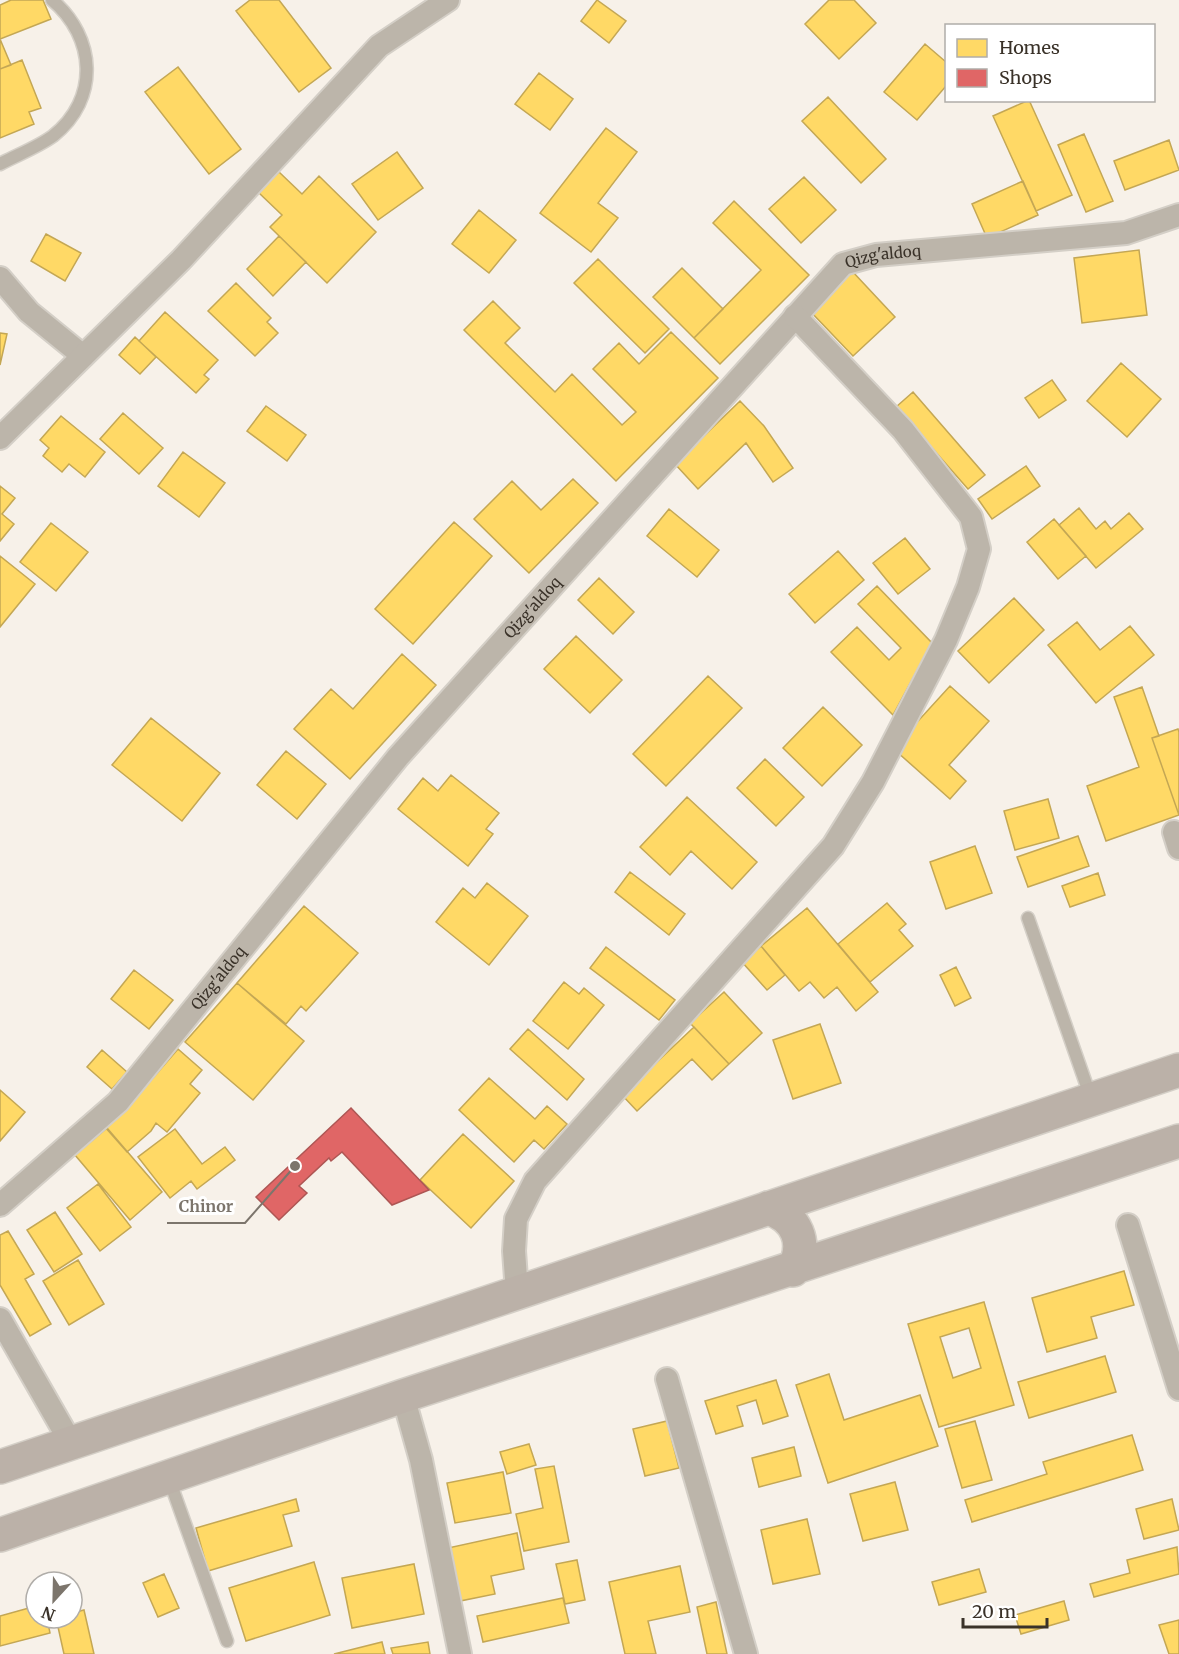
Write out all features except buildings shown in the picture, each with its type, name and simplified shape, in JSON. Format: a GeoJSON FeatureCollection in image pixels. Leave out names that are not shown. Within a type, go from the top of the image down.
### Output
{"type":"FeatureCollection","features":[{"type":"Feature","properties":{"kind":"highway"},"geometry":{"type":"LineString","coordinates":[[0,1467],[1179,1070]]}},
{"type":"Feature","properties":{"kind":"highway"},"geometry":{"type":"LineString","coordinates":[[1179,1089],[1179,1097]]}},
{"type":"Feature","properties":{"kind":"highway"},"geometry":{"type":"LineString","coordinates":[[0,1535],[169,1479],[403,1396],[793,1270],[1179,1141]]}},
{"type":"Feature","properties":{"kind":"highway"},"geometry":{"type":"LineString","coordinates":[[768,1208],[786,1216],[798,1233],[800,1252],[793,1270]]}},
{"type":"Feature","properties":{"kind":"street"},"geometry":{"type":"LineString","coordinates":[[0,438],[181,260],[379,46],[448,0]]}},
{"type":"Feature","properties":{"kind":"street","name":"Qizg'aldoq"},"geometry":{"type":"LineString","coordinates":[[0,1206],[118,1102],[398,757],[843,264],[876,255],[1125,233],[1179,215]]}},
{"type":"Feature","properties":{"kind":"street"},"geometry":{"type":"LineString","coordinates":[[0,278],[29,312],[83,356]]}},
{"type":"Feature","properties":{"kind":"street"},"geometry":{"type":"LineString","coordinates":[[517,1292],[514,1251],[516,1220],[535,1181],[833,846],[873,782],[946,640],[968,587],[979,549],[971,517],[903,430],[795,316]]}},
{"type":"Feature","properties":{"kind":"street"},"geometry":{"type":"LineString","coordinates":[[1128,1225],[1179,1389]]}},
{"type":"Feature","properties":{"kind":"street"},"geometry":{"type":"LineString","coordinates":[[0,1319],[70,1443]]}},
{"type":"Feature","properties":{"kind":"street"},"geometry":{"type":"LineString","coordinates":[[667,1379],[746,1654]]}},
{"type":"Feature","properties":{"kind":"street"},"geometry":{"type":"LineString","coordinates":[[403,1396],[421,1460],[460,1654]]}},
{"type":"Feature","properties":{"kind":"lane"},"geometry":{"type":"LineString","coordinates":[[0,164],[53,136],[81,105],[88,66],[81,35],[52,0]]}},
{"type":"Feature","properties":{"kind":"lane"},"geometry":{"type":"LineString","coordinates":[[1028,918],[1091,1100]]}},
{"type":"Feature","properties":{"kind":"lane"},"geometry":{"type":"LineString","coordinates":[[169,1479],[227,1641]]}},
{"type":"Feature","properties":{"kind":"place","name":"Chinor"},"geometry":{"type":"Point","coordinates":[295,1166]}}]}
